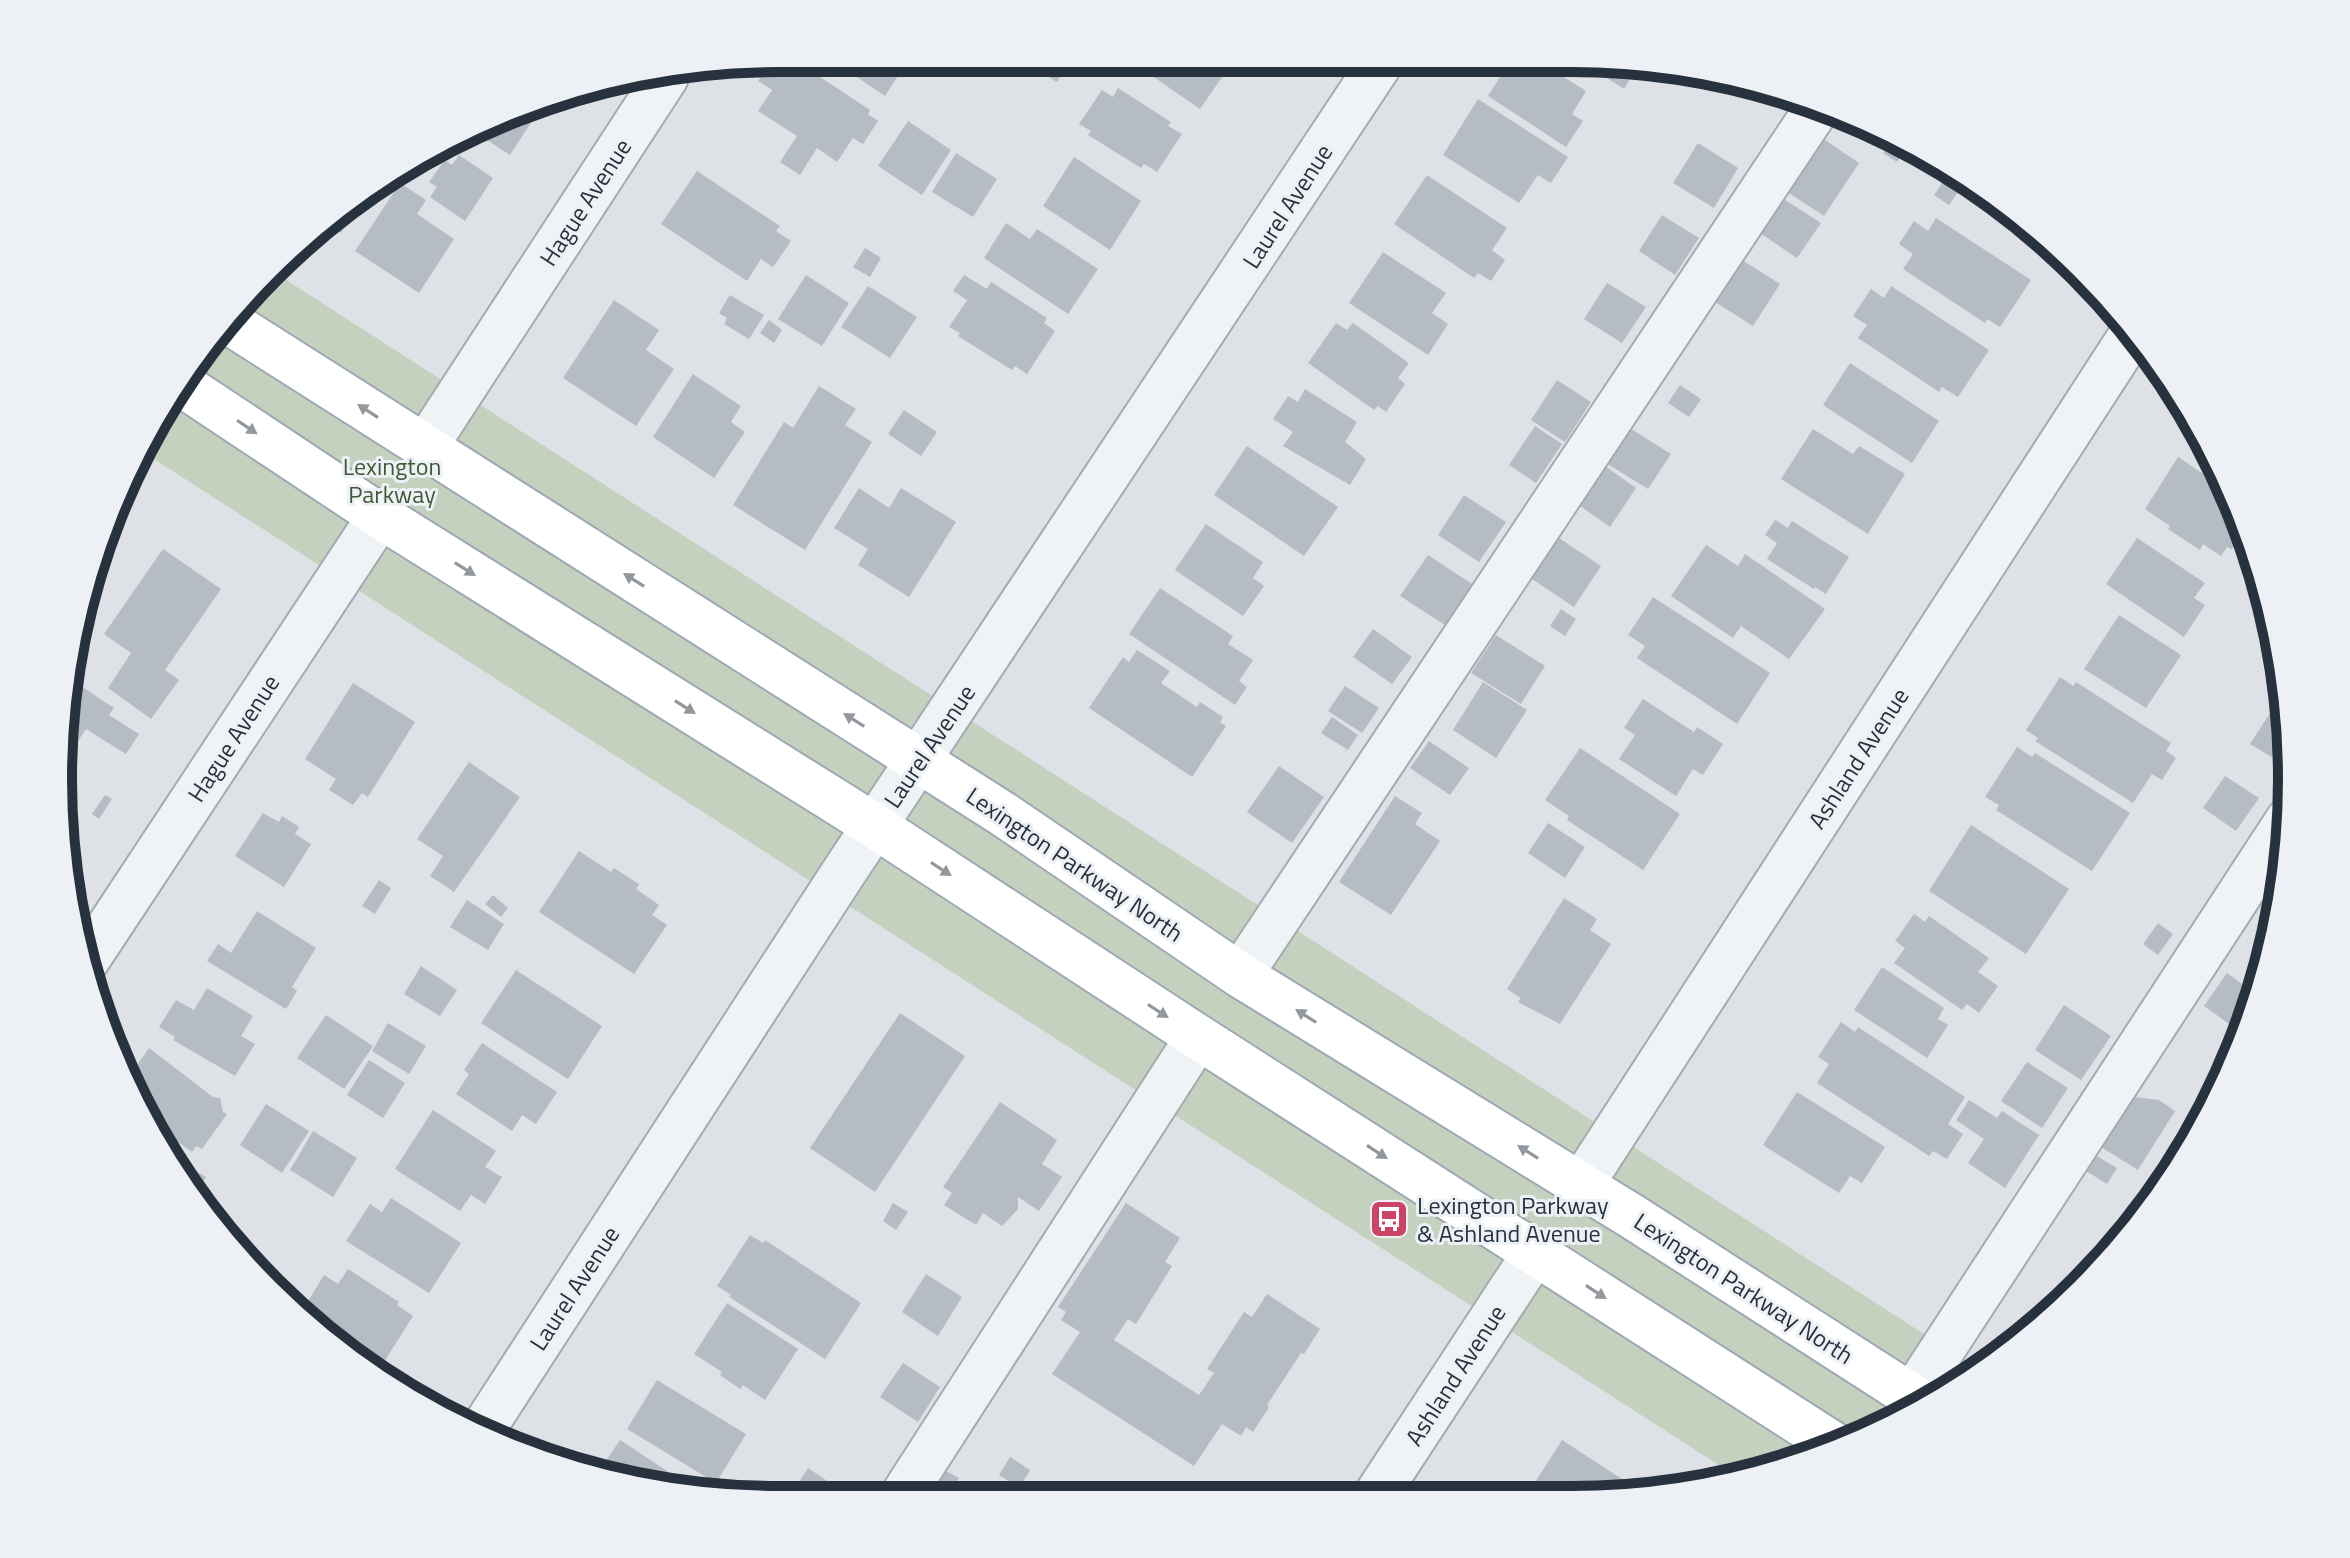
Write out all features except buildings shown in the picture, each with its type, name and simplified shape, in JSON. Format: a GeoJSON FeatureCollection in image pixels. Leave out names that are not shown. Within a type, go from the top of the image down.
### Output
{"type":"FeatureCollection","features":[{"type":"Feature","properties":{"kind":"main road","name":"Lexington Parkway North"},"geometry":{"type":"LineString","coordinates":[[236,327],[1003,814],[1240,975],[1581,1185],[1913,1397]]}},
{"type":"Feature","properties":{"kind":"main road"},"geometry":{"type":"LineString","coordinates":[[189,389],[380,516],[875,826],[1824,1438]]}},
{"type":"Feature","properties":{"kind":"street","name":"Laurel Avenue"},"geometry":{"type":"LineString","coordinates":[[487,1423],[875,826],[1374,72]]}},
{"type":"Feature","properties":{"kind":"street","name":"Hague Avenue"},"geometry":{"type":"LineString","coordinates":[[425,447],[663,82]]}},
{"type":"Feature","properties":{"kind":"street"},"geometry":{"type":"LineString","coordinates":[[1240,975],[1812,115]]}},
{"type":"Feature","properties":{"kind":"street","name":"Ashland Avenue"},"geometry":{"type":"LineString","coordinates":[[1581,1185],[2127,342]]}},
{"type":"Feature","properties":{"kind":"street","name":"Hague Avenue"},"geometry":{"type":"LineString","coordinates":[[93,950],[380,516]]}},
{"type":"Feature","properties":{"kind":"street"},"geometry":{"type":"LineString","coordinates":[[1924,1391],[2275,841]]}},
{"type":"Feature","properties":{"kind":"street"},"geometry":{"type":"LineString","coordinates":[[909,1486],[1198,1037]]}},
{"type":"Feature","properties":{"kind":"street","name":"Ashland Avenue"},"geometry":{"type":"LineString","coordinates":[[1382,1486],[1535,1253]]}},
{"type":"Feature","properties":{"kind":"green space","name":"Lexington Parkway"},"geometry":{"type":"Polygon","coordinates":[[[281,277],[1969,1363],[1884,1413],[1842,1432],[1754,1462],[1724,1469],[150,457],[191,386],[247,313],[281,277]]]}},
{"type":"Feature","properties":{"kind":"place","name":"Lexington Parkway & Ashland Avenue"},"geometry":{"type":"Point","coordinates":[1389,1219]}}]}
